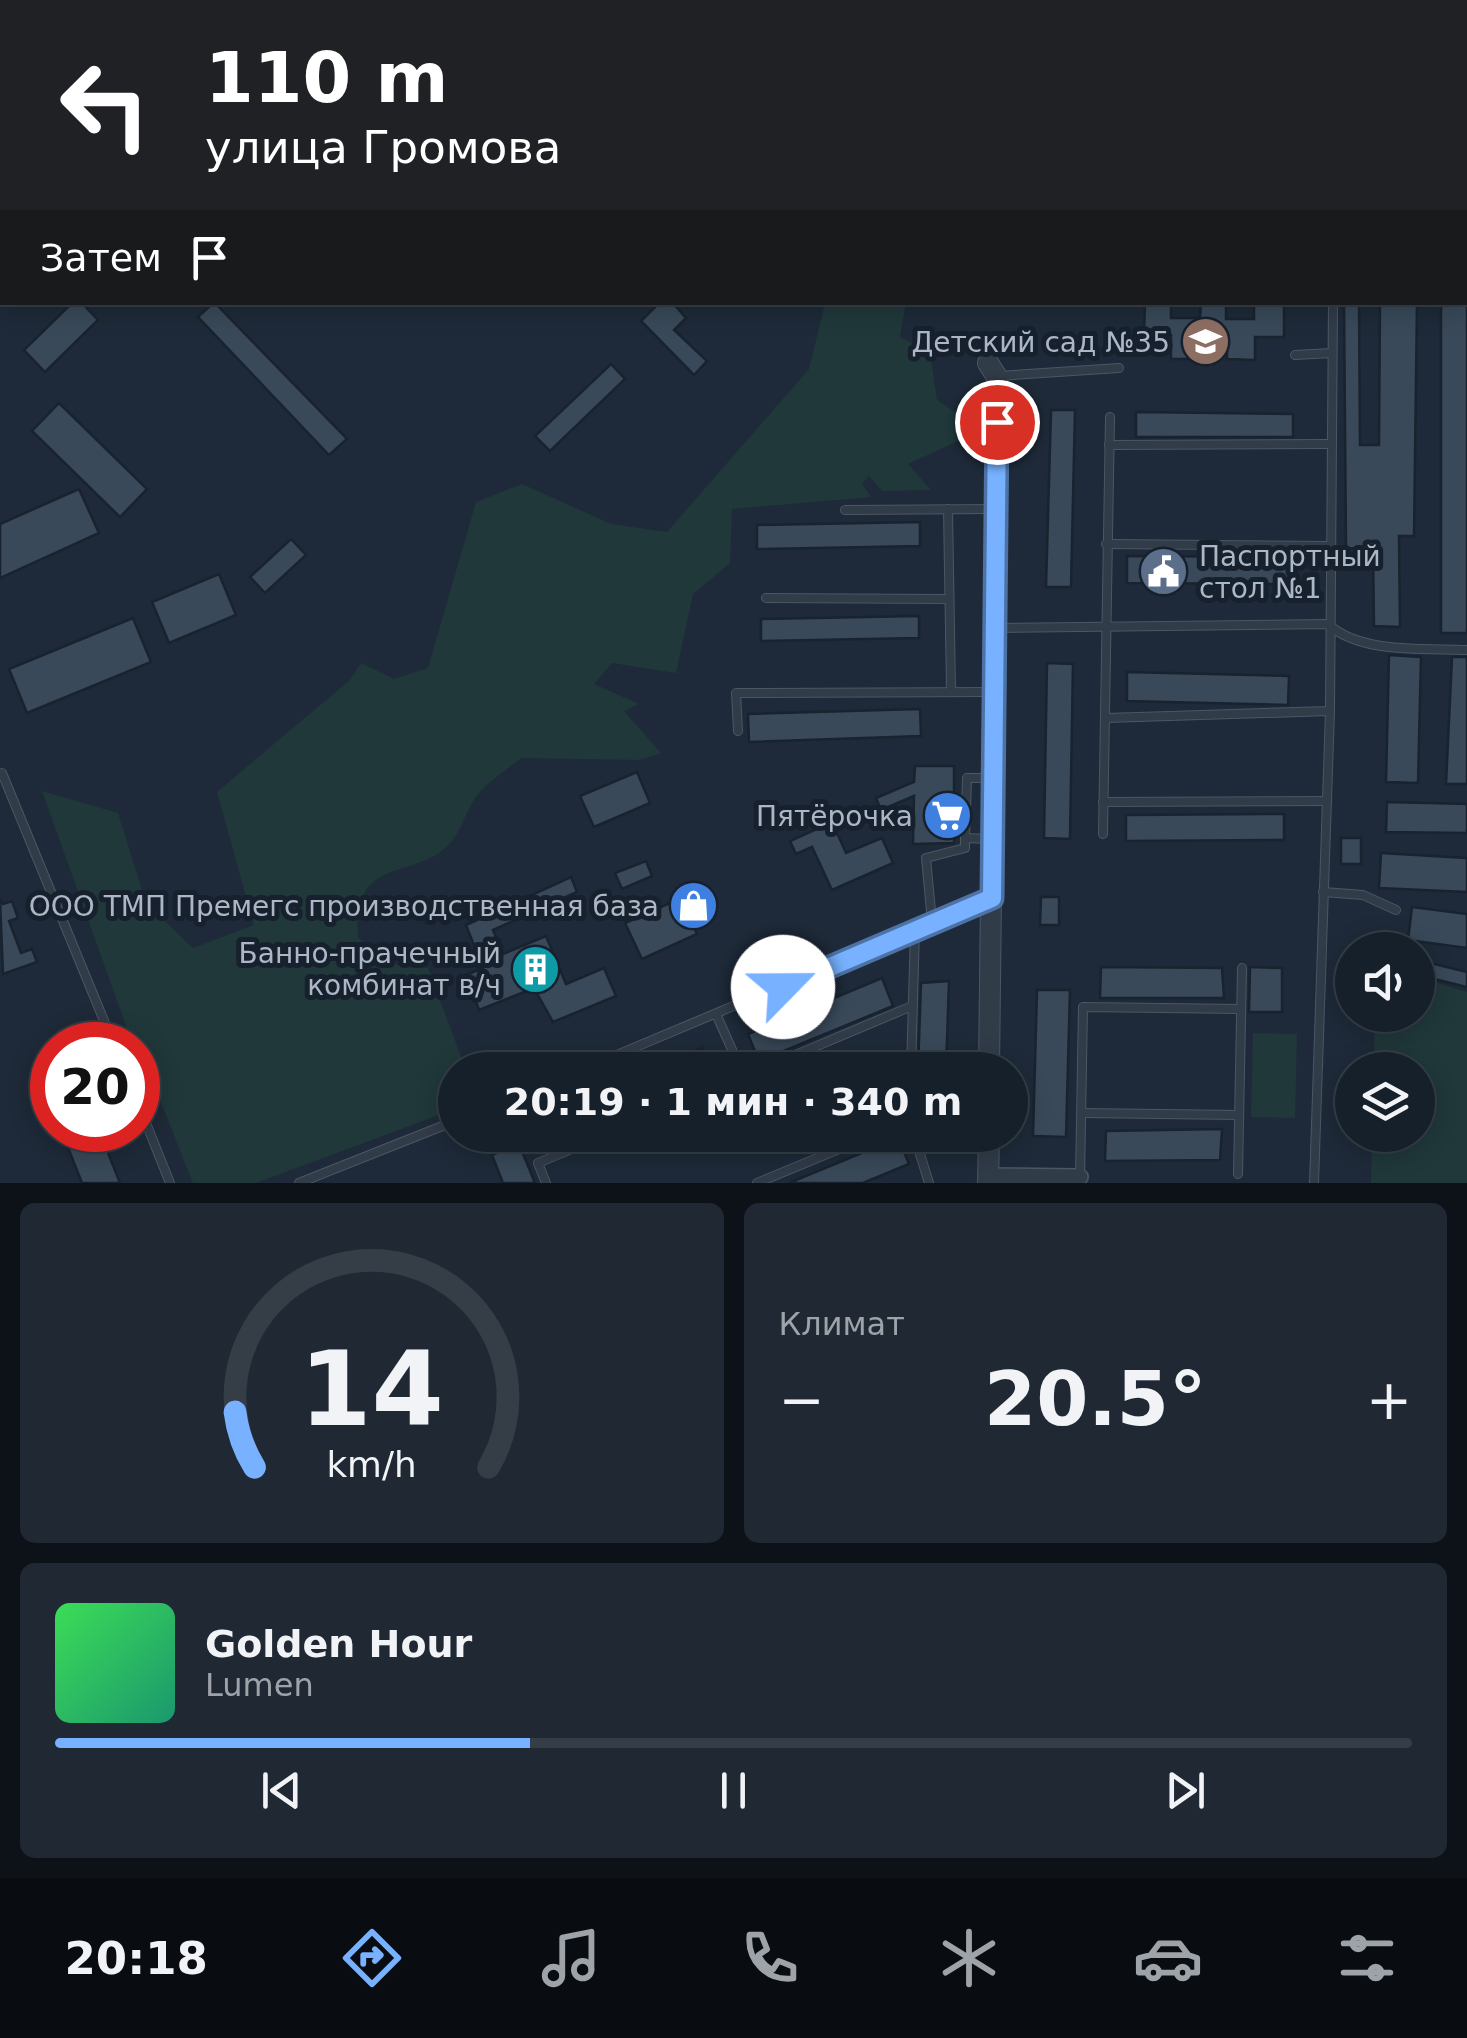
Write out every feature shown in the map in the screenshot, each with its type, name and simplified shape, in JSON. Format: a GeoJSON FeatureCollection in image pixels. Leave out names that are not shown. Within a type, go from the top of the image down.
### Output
{"type":"FeatureCollection","features":[{"type":"Feature","properties":{"kind":"street"},"geometry":{"type":"LineString","coordinates":[[989,1052],[996,509],[993,370]]}},
{"type":"Feature","properties":{"kind":"street"},"geometry":{"type":"LineString","coordinates":[[989,1152],[988,1179],[1080,1180]]}},
{"type":"Feature","properties":{"kind":"lane"},"geometry":{"type":"LineString","coordinates":[[1314,1183],[1330,711],[1333,305]]}},
{"type":"Feature","properties":{"kind":"lane"},"geometry":{"type":"LineString","coordinates":[[1295,355],[1332,353]]}},
{"type":"Feature","properties":{"kind":"lane"},"geometry":{"type":"LineString","coordinates":[[993,370],[1118,368]]}},
{"type":"Feature","properties":{"kind":"lane"},"geometry":{"type":"LineString","coordinates":[[1102,834],[1110,417]]}},
{"type":"Feature","properties":{"kind":"lane"},"geometry":{"type":"LineString","coordinates":[[1110,445],[1329,444]]}},
{"type":"Feature","properties":{"kind":"lane"},"geometry":{"type":"LineString","coordinates":[[845,510],[996,509]]}},
{"type":"Feature","properties":{"kind":"lane"},"geometry":{"type":"LineString","coordinates":[[948,510],[950,692]]}},
{"type":"Feature","properties":{"kind":"lane"},"geometry":{"type":"LineString","coordinates":[[1106,544],[1330,546]]}},
{"type":"Feature","properties":{"kind":"lane"},"geometry":{"type":"LineString","coordinates":[[766,598],[950,600]]}},
{"type":"Feature","properties":{"kind":"lane"},"geometry":{"type":"LineString","coordinates":[[994,628],[1328,624],[1340,635],[1380,645],[1467,650]]}},
{"type":"Feature","properties":{"kind":"lane"},"geometry":{"type":"LineString","coordinates":[[738,731],[736,694],[994,692]]}},
{"type":"Feature","properties":{"kind":"lane"},"geometry":{"type":"LineString","coordinates":[[1106,718],[1330,711]]}},
{"type":"Feature","properties":{"kind":"lane"},"geometry":{"type":"LineString","coordinates":[[2,773],[105,1022]]}},
{"type":"Feature","properties":{"kind":"lane"},"geometry":{"type":"LineString","coordinates":[[932,922],[926,858],[965,848],[967,778],[993,778]]}},
{"type":"Feature","properties":{"kind":"lane"},"geometry":{"type":"LineString","coordinates":[[1103,802],[1327,802]]}},
{"type":"Feature","properties":{"kind":"lane"},"geometry":{"type":"LineString","coordinates":[[965,838],[992,839]]}},
{"type":"Feature","properties":{"kind":"lane"},"geometry":{"type":"LineString","coordinates":[[1323,892],[1363,895],[1396,910]]}},
{"type":"Feature","properties":{"kind":"lane"},"geometry":{"type":"LineString","coordinates":[[625,1052],[992,898]]}},
{"type":"Feature","properties":{"kind":"lane"},"geometry":{"type":"LineString","coordinates":[[911,1052],[915,930]]}},
{"type":"Feature","properties":{"kind":"lane"},"geometry":{"type":"LineString","coordinates":[[1238,1174],[1242,968]]}},
{"type":"Feature","properties":{"kind":"lane"},"geometry":{"type":"LineString","coordinates":[[803,1052],[912,1006]]}},
{"type":"Feature","properties":{"kind":"lane"},"geometry":{"type":"LineString","coordinates":[[1080,1180],[1083,1006],[1241,1009]]}},
{"type":"Feature","properties":{"kind":"lane"},"geometry":{"type":"LineString","coordinates":[[716,1016],[732,1052]]}},
{"type":"Feature","properties":{"kind":"lane"},"geometry":{"type":"LineString","coordinates":[[1082,1113],[1239,1115]]}},
{"type":"Feature","properties":{"kind":"lane"},"geometry":{"type":"LineString","coordinates":[[300,1183],[438,1129]]}},
{"type":"Feature","properties":{"kind":"lane"},"geometry":{"type":"LineString","coordinates":[[158,1152],[170,1183]]}},
{"type":"Feature","properties":{"kind":"lane"},"geometry":{"type":"LineString","coordinates":[[546,1183],[538,1163],[564,1152]]}},
{"type":"Feature","properties":{"kind":"lane"},"geometry":{"type":"LineString","coordinates":[[758,1183],[832,1152]]}},
{"type":"Feature","properties":{"kind":"lane"},"geometry":{"type":"LineString","coordinates":[[919,1152],[927,1182]]}},
{"type":"Feature","properties":{"kind":"green space"},"geometry":{"type":"Polygon","coordinates":[[[825,305],[906,305],[900,337],[930,353],[937,400],[982,430],[908,464],[931,490],[882,491],[869,476],[862,484],[871,497],[732,509],[730,563],[693,594],[676,673],[612,663],[594,684],[639,704],[624,711],[661,753],[639,760],[521,758],[479,793],[452,841],[438,854],[390,872],[365,892],[359,910],[358,937],[389,962],[428,968],[459,1052],[438,1052],[438,1115],[256,1183],[193,1183],[160,1100],[160,1022],[125,1022],[42,791],[118,813],[146,903],[193,948],[254,925],[217,792],[350,680],[361,663],[394,679],[428,668],[476,502],[522,484],[611,524],[667,532],[809,369],[825,305]]]}},
{"type":"Feature","properties":{"kind":"green space"},"geometry":{"type":"Polygon","coordinates":[[[1435,982],[1467,992],[1467,1183],[1371,1183],[1372,1152],[1435,1152],[1435,1052],[1374,1052],[1375,1032],[1435,1032],[1435,982]]]}},
{"type":"Feature","properties":{"kind":"green space"},"geometry":{"type":"Polygon","coordinates":[[[1253,1033],[1297,1034],[1295,1118],[1251,1117],[1253,1033]]]}},
{"type":"Feature","properties":{"kind":"building"},"geometry":{"type":"Polygon","coordinates":[[[70,305],[84,305],[98,320],[45,372],[24,350],[70,305]]]}},
{"type":"Feature","properties":{"kind":"building"},"geometry":{"type":"Polygon","coordinates":[[[211,305],[217,305],[347,439],[329,455],[198,317],[211,305]]]}},
{"type":"Feature","properties":{"kind":"building"},"geometry":{"type":"Polygon","coordinates":[[[657,305],[675,305],[686,318],[674,330],[707,361],[694,375],[641,321],[657,305]]]}},
{"type":"Feature","properties":{"kind":"building"},"geometry":{"type":"Polygon","coordinates":[[[1145,305],[1171,305],[1171,318],[1200,318],[1201,305],[1226,305],[1226,319],[1254,319],[1254,305],[1284,305],[1284,337],[1255,337],[1255,360],[1227,359],[1227,335],[1199,335],[1199,359],[1171,359],[1171,335],[1144,334],[1145,305]]]}},
{"type":"Feature","properties":{"kind":"building"},"geometry":{"type":"Polygon","coordinates":[[[1344,305],[1359,305],[1360,445],[1379,445],[1380,305],[1417,305],[1414,536],[1399,536],[1400,627],[1374,626],[1373,549],[1346,548],[1344,305]]]}},
{"type":"Feature","properties":{"kind":"building"},"geometry":{"type":"Polygon","coordinates":[[[1441,305],[1467,305],[1467,633],[1441,633],[1441,305]]]}},
{"type":"Feature","properties":{"kind":"building"},"geometry":{"type":"Polygon","coordinates":[[[611,364],[625,379],[550,451],[535,436],[611,364]]]}},
{"type":"Feature","properties":{"kind":"building"},"geometry":{"type":"Polygon","coordinates":[[[59,403],[147,489],[120,517],[32,431],[59,403]]]}},
{"type":"Feature","properties":{"kind":"building"},"geometry":{"type":"Polygon","coordinates":[[[1051,410],[1075,410],[1071,587],[1046,587],[1051,410]]]}},
{"type":"Feature","properties":{"kind":"building"},"geometry":{"type":"Polygon","coordinates":[[[1136,412],[1293,414],[1293,437],[1136,437],[1136,412]]]}},
{"type":"Feature","properties":{"kind":"building"},"geometry":{"type":"Polygon","coordinates":[[[79,489],[99,533],[0,578],[0,524],[79,489]]]}},
{"type":"Feature","properties":{"kind":"building"},"geometry":{"type":"Polygon","coordinates":[[[920,522],[920,546],[757,549],[757,525],[920,522]]]}},
{"type":"Feature","properties":{"kind":"building"},"geometry":{"type":"Polygon","coordinates":[[[291,539],[306,555],[265,593],[250,577],[291,539]]]}},
{"type":"Feature","properties":{"kind":"building"},"geometry":{"type":"Polygon","coordinates":[[[1127,556],[1289,557],[1289,584],[1127,583],[1127,556]]]}},
{"type":"Feature","properties":{"kind":"building"},"geometry":{"type":"Polygon","coordinates":[[[219,574],[236,615],[169,643],[152,602],[219,574]]]}},
{"type":"Feature","properties":{"kind":"building"},"geometry":{"type":"Polygon","coordinates":[[[919,616],[919,638],[761,641],[761,619],[919,616]]]}},
{"type":"Feature","properties":{"kind":"building"},"geometry":{"type":"Polygon","coordinates":[[[133,618],[151,662],[27,713],[9,669],[133,618]]]}},
{"type":"Feature","properties":{"kind":"building"},"geometry":{"type":"Polygon","coordinates":[[[1389,655],[1421,657],[1418,783],[1386,782],[1389,655]]]}},
{"type":"Feature","properties":{"kind":"building"},"geometry":{"type":"Polygon","coordinates":[[[1452,657],[1467,657],[1467,784],[1446,784],[1452,657]]]}},
{"type":"Feature","properties":{"kind":"building"},"geometry":{"type":"Polygon","coordinates":[[[1047,663],[1073,664],[1070,839],[1044,838],[1047,663]]]}},
{"type":"Feature","properties":{"kind":"building"},"geometry":{"type":"Polygon","coordinates":[[[1127,672],[1289,676],[1288,705],[1127,701],[1127,672]]]}},
{"type":"Feature","properties":{"kind":"building"},"geometry":{"type":"Polygon","coordinates":[[[920,709],[921,736],[749,742],[748,714],[920,709]]]}},
{"type":"Feature","properties":{"kind":"building"},"geometry":{"type":"Polygon","coordinates":[[[915,766],[954,766],[954,843],[913,844],[914,796],[881,810],[876,798],[914,782],[915,766]]]}},
{"type":"Feature","properties":{"kind":"building"},"geometry":{"type":"Polygon","coordinates":[[[637,772],[650,803],[594,827],[580,796],[637,772]]]}},
{"type":"Feature","properties":{"kind":"building"},"geometry":{"type":"Polygon","coordinates":[[[1387,802],[1467,804],[1467,833],[1386,832],[1387,802]]]}},
{"type":"Feature","properties":{"kind":"building"},"geometry":{"type":"Polygon","coordinates":[[[1284,814],[1284,840],[1126,841],[1126,815],[1284,814]]]}},
{"type":"Feature","properties":{"kind":"building"},"geometry":{"type":"Polygon","coordinates":[[[832,822],[846,853],[882,838],[893,863],[832,890],[812,847],[796,854],[790,841],[832,822]]]}},
{"type":"Feature","properties":{"kind":"building"},"geometry":{"type":"Polygon","coordinates":[[[1341,838],[1361,838],[1361,864],[1341,864],[1341,838]]]}},
{"type":"Feature","properties":{"kind":"building"},"geometry":{"type":"Polygon","coordinates":[[[1381,853],[1467,858],[1467,892],[1379,888],[1381,853]]]}},
{"type":"Feature","properties":{"kind":"building"},"geometry":{"type":"Polygon","coordinates":[[[646,861],[652,876],[622,889],[615,873],[646,861]]]}},
{"type":"Feature","properties":{"kind":"building","name":"Банно-прачечный комбинат в/ч"},"geometry":{"type":"Polygon","coordinates":[[[571,877],[577,892],[493,930],[503,954],[546,936],[566,984],[604,968],[616,996],[553,1022],[534,988],[479,1010],[466,975],[483,968],[466,925],[571,877]]]}},
{"type":"Feature","properties":{"kind":"building"},"geometry":{"type":"Polygon","coordinates":[[[1041,897],[1059,897],[1059,925],[1040,925],[1041,897]]]}},
{"type":"Feature","properties":{"kind":"building"},"geometry":{"type":"Polygon","coordinates":[[[681,898],[697,934],[642,959],[625,923],[681,898]]]}},
{"type":"Feature","properties":{"kind":"building"},"geometry":{"type":"Polygon","coordinates":[[[0,900],[3,904],[12,901],[18,918],[9,921],[21,953],[32,949],[37,962],[3,974],[0,900]]]}},
{"type":"Feature","properties":{"kind":"building"},"geometry":{"type":"Polygon","coordinates":[[[1412,907],[1467,914],[1467,948],[1435,944],[1435,932],[1409,932],[1412,907]]]}},
{"type":"Feature","properties":{"kind":"building"},"geometry":{"type":"Polygon","coordinates":[[[1435,964],[1467,972],[1467,987],[1435,979],[1435,964]]]}},
{"type":"Feature","properties":{"kind":"building"},"geometry":{"type":"Polygon","coordinates":[[[1101,967],[1222,968],[1224,998],[1100,998],[1101,967]]]}},
{"type":"Feature","properties":{"kind":"building"},"geometry":{"type":"Polygon","coordinates":[[[1250,967],[1282,968],[1282,1012],[1249,1012],[1250,967]]]}},
{"type":"Feature","properties":{"kind":"building"},"geometry":{"type":"Polygon","coordinates":[[[882,978],[893,1006],[781,1052],[755,1052],[748,1034],[882,978]]]}},
{"type":"Feature","properties":{"kind":"building"},"geometry":{"type":"Polygon","coordinates":[[[949,981],[947,1052],[919,1052],[921,983],[949,981]]]}},
{"type":"Feature","properties":{"kind":"building"},"geometry":{"type":"Polygon","coordinates":[[[1037,990],[1070,990],[1066,1137],[1033,1136],[1037,990]]]}},
{"type":"Feature","properties":{"kind":"building"},"geometry":{"type":"Polygon","coordinates":[[[1222,1129],[1220,1160],[1105,1161],[1106,1131],[1222,1129]]]}},
{"type":"Feature","properties":{"kind":"building"},"geometry":{"type":"Polygon","coordinates":[[[70,1152],[108,1152],[120,1183],[82,1183],[70,1152]]]}},
{"type":"Feature","properties":{"kind":"building"},"geometry":{"type":"Polygon","coordinates":[[[522,1152],[535,1183],[503,1183],[492,1155],[522,1152]]]}},
{"type":"Feature","properties":{"kind":"building"},"geometry":{"type":"Polygon","coordinates":[[[864,1152],[904,1152],[909,1164],[863,1183],[789,1183],[864,1152]]]}},
{"type":"Feature","properties":{"kind":"place","name":"Детский сад №35"},"geometry":{"type":"Point","coordinates":[1205,342]}},
{"type":"Feature","properties":{"kind":"place","name":"Паспортный стол №1"},"geometry":{"type":"Point","coordinates":[1164,572]}},
{"type":"Feature","properties":{"kind":"place","name":"Пятёрочка"},"geometry":{"type":"Point","coordinates":[948,816]}},
{"type":"Feature","properties":{"kind":"place","name":"ООО ТМП Премегс производственная база"},"geometry":{"type":"Point","coordinates":[694,906]}},
{"type":"Feature","properties":{"kind":"place","name":"Банно-прачечный комбинат в/ч"},"geometry":{"type":"Point","coordinates":[536,969]}},
{"type":"Feature","properties":{"kind":"route"},"geometry":{"type":"LineString","coordinates":[[783,987],[992,898],[997,422]]}}]}
